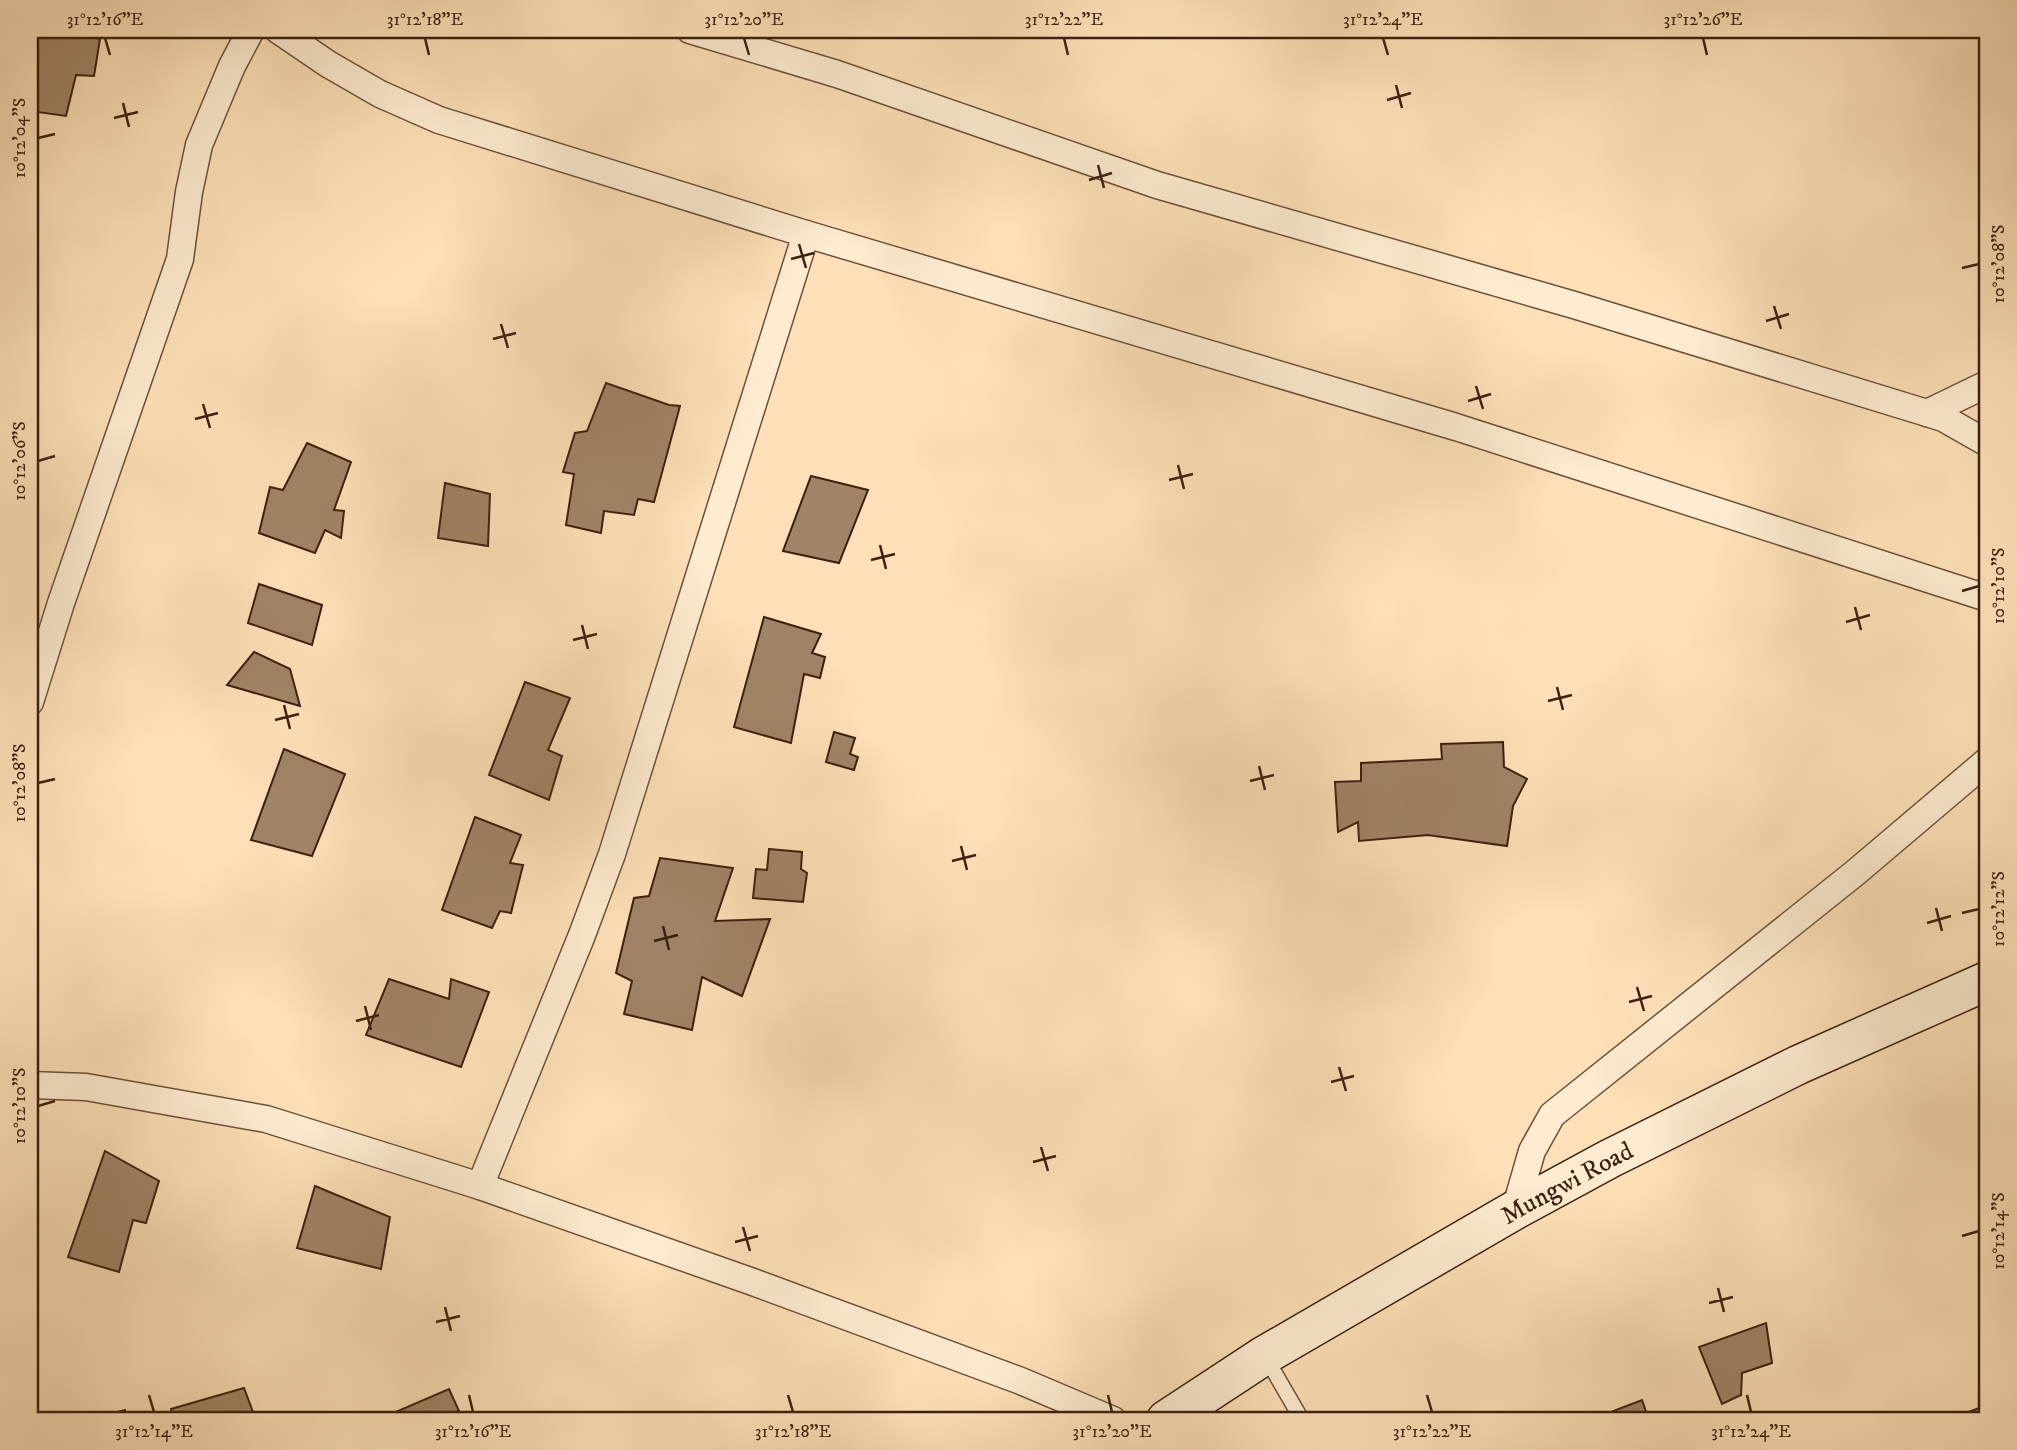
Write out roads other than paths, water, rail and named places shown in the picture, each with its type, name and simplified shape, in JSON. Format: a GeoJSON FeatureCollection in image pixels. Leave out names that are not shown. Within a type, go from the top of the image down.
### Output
{"type":"FeatureCollection","features":[{"type":"Feature","properties":{"kind":"main road","name":"Mungwi Road"},"geometry":{"type":"LineString","coordinates":[[1166,1420],[1265,1355],[1609,1158],[1798,1065],[1987,981]]}},
{"type":"Feature","properties":{"kind":"street"},"geometry":{"type":"LineString","coordinates":[[30,702],[86,528],[180,259],[198,145],[232,66],[251,30]]}},
{"type":"Feature","properties":{"kind":"street"},"geometry":{"type":"LineString","coordinates":[[278,30],[328,64],[380,94],[439,120],[806,234],[1456,427],[1987,598]]}},
{"type":"Feature","properties":{"kind":"street"},"geometry":{"type":"LineString","coordinates":[[690,30],[837,74],[1157,185],[1574,305],[1943,418],[1987,443]]}},
{"type":"Feature","properties":{"kind":"street"},"geometry":{"type":"LineString","coordinates":[[480,1186],[612,854],[806,234]]}},
{"type":"Feature","properties":{"kind":"street"},"geometry":{"type":"LineString","coordinates":[[1927,413],[1987,384]]}},
{"type":"Feature","properties":{"kind":"street"},"geometry":{"type":"LineString","coordinates":[[1516,1210],[1531,1151],[1552,1115],[1855,873],[1987,761]]}},
{"type":"Feature","properties":{"kind":"street"},"geometry":{"type":"LineString","coordinates":[[30,1084],[86,1087],[266,1119],[480,1186],[753,1282],[1021,1381],[1114,1420]]}},
{"type":"Feature","properties":{"kind":"lane"},"geometry":{"type":"LineString","coordinates":[[1265,1355],[1302,1420]]}}]}
